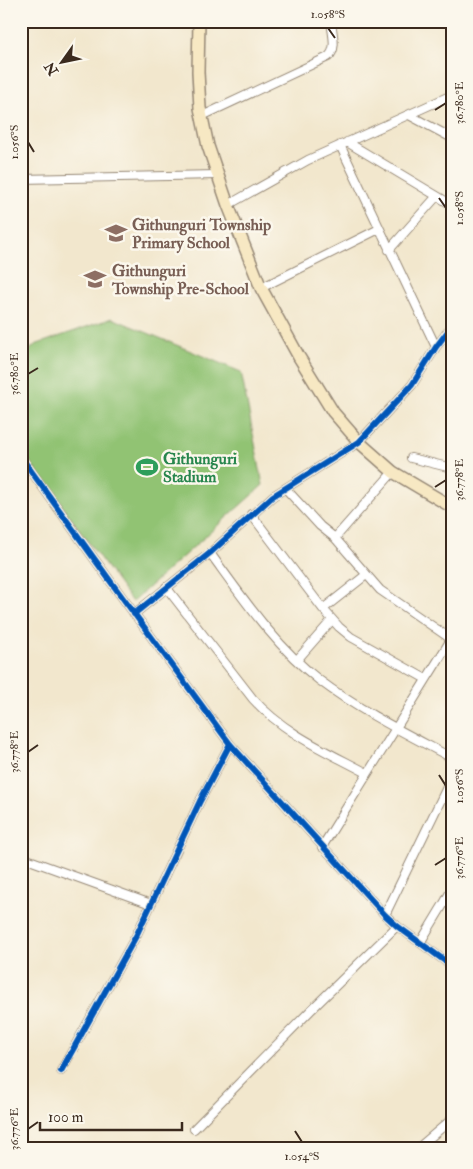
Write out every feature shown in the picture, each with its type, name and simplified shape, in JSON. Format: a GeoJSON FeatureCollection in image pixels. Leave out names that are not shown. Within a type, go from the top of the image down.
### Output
{"type":"FeatureCollection","features":[{"type":"Feature","properties":{"kind":"main road"},"geometry":{"type":"LineString","coordinates":[[199,21],[198,72],[202,116],[208,146],[228,205],[261,288],[299,357],[328,404],[359,442],[393,472],[452,507]]}},
{"type":"Feature","properties":{"kind":"street"},"geometry":{"type":"LineString","coordinates":[[202,116],[328,57],[332,54],[334,46],[331,21]]}},
{"type":"Feature","properties":{"kind":"street"},"geometry":{"type":"LineString","coordinates":[[228,205],[308,160],[452,95]]}},
{"type":"Feature","properties":{"kind":"street"},"geometry":{"type":"LineString","coordinates":[[409,115],[452,138]]}},
{"type":"Feature","properties":{"kind":"street"},"geometry":{"type":"LineString","coordinates":[[344,144],[452,205]]}},
{"type":"Feature","properties":{"kind":"street"},"geometry":{"type":"LineString","coordinates":[[344,144],[379,228],[436,347]]}},
{"type":"Feature","properties":{"kind":"street"},"geometry":{"type":"LineString","coordinates":[[21,180],[217,175]]}},
{"type":"Feature","properties":{"kind":"street"},"geometry":{"type":"LineString","coordinates":[[390,250],[437,196]]}},
{"type":"Feature","properties":{"kind":"street"},"geometry":{"type":"LineString","coordinates":[[261,288],[379,228]]}},
{"type":"Feature","properties":{"kind":"street"},"geometry":{"type":"LineString","coordinates":[[134,614],[210,553],[273,496],[359,442],[412,385],[452,326]]}},
{"type":"Feature","properties":{"kind":"street"},"geometry":{"type":"LineString","coordinates":[[21,457],[230,744],[385,915],[452,966]]}},
{"type":"Feature","properties":{"kind":"street"},"geometry":{"type":"LineString","coordinates":[[411,458],[452,468]]}},
{"type":"Feature","properties":{"kind":"street"},"geometry":{"type":"LineString","coordinates":[[335,538],[393,472]]}},
{"type":"Feature","properties":{"kind":"street"},"geometry":{"type":"LineString","coordinates":[[286,489],[320,526],[335,538],[380,590],[451,638],[322,847]]}},
{"type":"Feature","properties":{"kind":"street"},"geometry":{"type":"LineString","coordinates":[[251,514],[332,620],[351,637],[426,679]]}},
{"type":"Feature","properties":{"kind":"street"},"geometry":{"type":"LineString","coordinates":[[210,553],[266,628],[296,660],[319,680],[396,728],[452,758]]}},
{"type":"Feature","properties":{"kind":"street"},"geometry":{"type":"LineString","coordinates":[[323,609],[366,575]]}},
{"type":"Feature","properties":{"kind":"street"},"geometry":{"type":"LineString","coordinates":[[166,588],[253,699],[268,715],[286,729],[367,773]]}},
{"type":"Feature","properties":{"kind":"street"},"geometry":{"type":"LineString","coordinates":[[296,660],[332,620]]}},
{"type":"Feature","properties":{"kind":"street"},"geometry":{"type":"LineString","coordinates":[[61,1071],[136,936],[200,801],[230,744]]}},
{"type":"Feature","properties":{"kind":"street"},"geometry":{"type":"LineString","coordinates":[[385,915],[452,777]]}},
{"type":"Feature","properties":{"kind":"street"},"geometry":{"type":"LineString","coordinates":[[21,857],[151,904]]}},
{"type":"Feature","properties":{"kind":"street"},"geometry":{"type":"LineString","coordinates":[[420,943],[449,902],[452,890]]}},
{"type":"Feature","properties":{"kind":"street"},"geometry":{"type":"LineString","coordinates":[[194,1128],[397,926]]}},
{"type":"Feature","properties":{"kind":"street"},"geometry":{"type":"LineString","coordinates":[[418,1148],[452,1119]]}},
{"type":"Feature","properties":{"kind":"green space","name":"Githunguri Stadium"},"geometry":{"type":"Polygon","coordinates":[[[112,318],[241,372],[263,485],[132,602],[21,450],[21,358],[35,345],[112,318]]]}},
{"type":"Feature","properties":{"kind":"cycle path"},"geometry":{"type":"LineString","coordinates":[[134,614],[210,553],[273,496],[359,442],[412,385],[452,326]]}},
{"type":"Feature","properties":{"kind":"cycle path"},"geometry":{"type":"LineString","coordinates":[[21,457],[230,744],[385,915],[452,966]]}},
{"type":"Feature","properties":{"kind":"cycle path"},"geometry":{"type":"LineString","coordinates":[[61,1071],[136,936],[200,801],[230,744]]}},
{"type":"Feature","properties":{"kind":"place","name":"Githunguri Township Primary School"},"geometry":{"type":"Point","coordinates":[116,233]}},
{"type":"Feature","properties":{"kind":"place","name":"Githunguri Township Pre-School"},"geometry":{"type":"Point","coordinates":[95,279]}},
{"type":"Feature","properties":{"kind":"place","name":"Githunguri Stadium"},"geometry":{"type":"Point","coordinates":[147,467]}}]}
